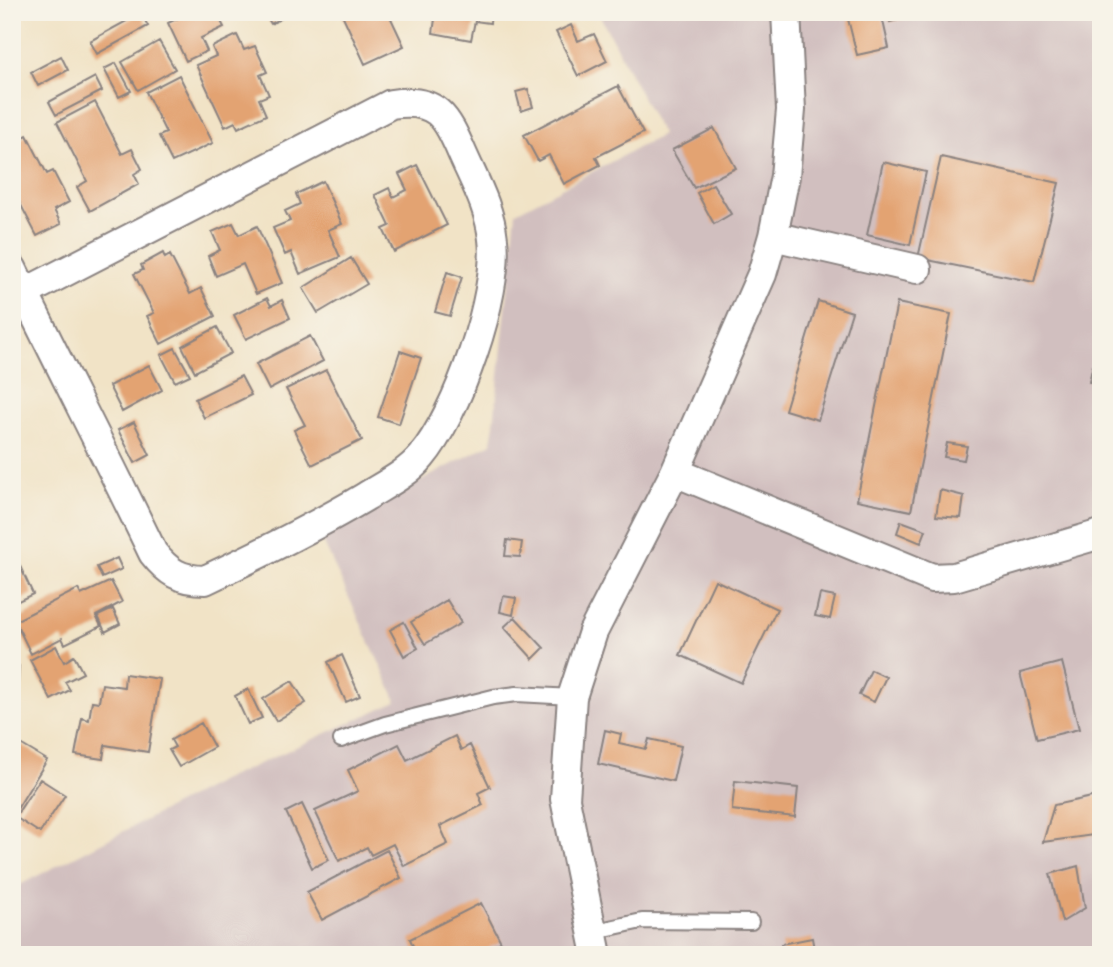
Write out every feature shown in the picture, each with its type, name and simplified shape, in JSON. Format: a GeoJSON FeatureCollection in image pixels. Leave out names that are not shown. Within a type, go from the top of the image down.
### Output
{"type":"FeatureCollection","features":[{"type":"Feature","properties":{"kind":"street"},"geometry":{"type":"LineString","coordinates":[[594,943],[565,799],[572,697],[593,632],[675,472],[762,274],[785,176],[792,110],[786,12]]}},
{"type":"Feature","properties":{"kind":"street"},"geometry":{"type":"LineString","coordinates":[[411,101],[424,102],[448,121],[488,212],[495,265],[489,306],[445,425],[420,458],[402,474],[308,532],[205,580],[187,580],[166,569],[153,553],[18,280],[391,104],[411,101]]}},
{"type":"Feature","properties":{"kind":"street"},"geometry":{"type":"LineString","coordinates":[[773,236],[918,270]]}},
{"type":"Feature","properties":{"kind":"street"},"geometry":{"type":"LineString","coordinates":[[675,472],[932,578],[954,577],[1101,534]]}},
{"type":"Feature","properties":{"kind":"lane"},"geometry":{"type":"LineString","coordinates":[[341,740],[385,724],[493,697],[517,694],[572,697]]}},
{"type":"Feature","properties":{"kind":"lane"},"geometry":{"type":"LineString","coordinates":[[594,943],[642,921],[751,922]]}},
{"type":"Feature","properties":{"kind":"shaded area"},"geometry":{"type":"Polygon","coordinates":[[[598,12],[1101,12],[1101,955],[12,955],[12,889],[221,781],[397,701],[320,535],[492,443],[516,212],[662,135],[598,12]]]}},
{"type":"Feature","properties":{"kind":"building"},"geometry":{"type":"Polygon","coordinates":[[[191,12],[216,12],[224,27],[201,38],[207,51],[186,61],[168,23],[191,12]]]}},
{"type":"Feature","properties":{"kind":"building"},"geometry":{"type":"Polygon","coordinates":[[[264,12],[293,12],[271,24],[264,12]]]}},
{"type":"Feature","properties":{"kind":"building"},"geometry":{"type":"Polygon","coordinates":[[[341,12],[388,12],[404,46],[365,64],[341,12]]]}},
{"type":"Feature","properties":{"kind":"building"},"geometry":{"type":"Polygon","coordinates":[[[436,12],[491,12],[490,23],[475,21],[471,40],[433,33],[436,12]]]}},
{"type":"Feature","properties":{"kind":"building"},"geometry":{"type":"Polygon","coordinates":[[[881,12],[889,48],[857,55],[848,19],[881,12]]]}},
{"type":"Feature","properties":{"kind":"building"},"geometry":{"type":"Polygon","coordinates":[[[887,12],[917,12],[917,15],[890,22],[887,12]]]}},
{"type":"Feature","properties":{"kind":"building"},"geometry":{"type":"Polygon","coordinates":[[[141,13],[148,26],[97,54],[90,41],[141,13]]]}},
{"type":"Feature","properties":{"kind":"building"},"geometry":{"type":"Polygon","coordinates":[[[571,25],[578,41],[594,34],[607,61],[578,76],[556,32],[571,25]]]}},
{"type":"Feature","properties":{"kind":"building"},"geometry":{"type":"Polygon","coordinates":[[[237,35],[244,50],[255,46],[267,72],[260,75],[269,95],[259,99],[266,115],[238,128],[235,122],[225,127],[196,65],[216,56],[212,47],[237,35]]]}},
{"type":"Feature","properties":{"kind":"building"},"geometry":{"type":"Polygon","coordinates":[[[159,41],[175,69],[138,90],[122,62],[159,41]]]}},
{"type":"Feature","properties":{"kind":"building"},"geometry":{"type":"Polygon","coordinates":[[[61,56],[68,70],[38,86],[31,72],[61,56]]]}},
{"type":"Feature","properties":{"kind":"building"},"geometry":{"type":"Polygon","coordinates":[[[116,63],[131,91],[119,97],[104,69],[116,63]]]}},
{"type":"Feature","properties":{"kind":"building"},"geometry":{"type":"Polygon","coordinates":[[[179,75],[213,143],[172,162],[159,136],[166,133],[146,92],[179,75]]]}},
{"type":"Feature","properties":{"kind":"building"},"geometry":{"type":"Polygon","coordinates":[[[95,77],[102,91],[56,115],[49,102],[95,77]]]}},
{"type":"Feature","properties":{"kind":"building"},"geometry":{"type":"Polygon","coordinates":[[[618,86],[643,133],[596,157],[600,165],[564,184],[549,155],[538,161],[524,135],[618,86]]]}},
{"type":"Feature","properties":{"kind":"building"},"geometry":{"type":"Polygon","coordinates":[[[528,89],[533,107],[521,111],[516,92],[528,89]]]}},
{"type":"Feature","properties":{"kind":"building"},"geometry":{"type":"Polygon","coordinates":[[[95,102],[122,154],[132,149],[142,169],[134,174],[139,184],[90,211],[77,187],[87,181],[57,122],[95,102]]]}},
{"type":"Feature","properties":{"kind":"building"},"geometry":{"type":"Polygon","coordinates":[[[714,128],[736,168],[694,188],[672,150],[714,128]]]}},
{"type":"Feature","properties":{"kind":"building"},"geometry":{"type":"Polygon","coordinates":[[[27,135],[47,174],[53,171],[69,202],[54,210],[61,224],[37,236],[12,188],[12,143],[27,135]]]}},
{"type":"Feature","properties":{"kind":"building"},"geometry":{"type":"Polygon","coordinates":[[[941,157],[1059,183],[1034,282],[918,258],[941,157]]]}},
{"type":"Feature","properties":{"kind":"building"},"geometry":{"type":"Polygon","coordinates":[[[883,162],[926,172],[910,245],[867,235],[883,162]]]}},
{"type":"Feature","properties":{"kind":"building"},"geometry":{"type":"Polygon","coordinates":[[[417,165],[447,225],[394,252],[383,229],[390,226],[375,195],[389,188],[393,197],[407,190],[399,174],[417,165]]]}},
{"type":"Feature","properties":{"kind":"building"},"geometry":{"type":"Polygon","coordinates":[[[323,181],[342,224],[328,230],[340,257],[300,274],[291,252],[285,255],[273,228],[290,221],[285,211],[300,204],[296,194],[323,181]]]}},
{"type":"Feature","properties":{"kind":"building"},"geometry":{"type":"Polygon","coordinates":[[[713,184],[731,214],[714,224],[697,193],[713,184]]]}},
{"type":"Feature","properties":{"kind":"building"},"geometry":{"type":"Polygon","coordinates":[[[233,223],[239,235],[257,226],[282,283],[256,294],[243,264],[216,276],[208,256],[220,250],[212,232],[233,223]]]}},
{"type":"Feature","properties":{"kind":"building"},"geometry":{"type":"Polygon","coordinates":[[[163,253],[165,258],[170,255],[190,294],[201,288],[215,316],[161,344],[147,316],[154,313],[134,274],[143,270],[141,265],[163,253]]]}},
{"type":"Feature","properties":{"kind":"building"},"geometry":{"type":"Polygon","coordinates":[[[351,258],[367,284],[318,313],[303,288],[351,258]]]}},
{"type":"Feature","properties":{"kind":"building"},"geometry":{"type":"Polygon","coordinates":[[[447,272],[462,277],[450,316],[435,312],[447,272]]]}},
{"type":"Feature","properties":{"kind":"building"},"geometry":{"type":"Polygon","coordinates":[[[267,298],[271,306],[282,300],[290,318],[246,339],[234,315],[267,298]]]}},
{"type":"Feature","properties":{"kind":"building"},"geometry":{"type":"Polygon","coordinates":[[[818,301],[852,312],[818,420],[785,410],[818,301]]]}},
{"type":"Feature","properties":{"kind":"building"},"geometry":{"type":"Polygon","coordinates":[[[897,303],[951,314],[911,511],[857,500],[897,303]]]}},
{"type":"Feature","properties":{"kind":"building"},"geometry":{"type":"Polygon","coordinates":[[[217,327],[231,353],[195,372],[182,346],[217,327]]]}},
{"type":"Feature","properties":{"kind":"building"},"geometry":{"type":"Polygon","coordinates":[[[310,336],[323,361],[269,390],[256,364],[310,336]]]}},
{"type":"Feature","properties":{"kind":"building"},"geometry":{"type":"Polygon","coordinates":[[[175,348],[190,375],[175,382],[161,355],[175,348]]]}},
{"type":"Feature","properties":{"kind":"building"},"geometry":{"type":"Polygon","coordinates":[[[400,351],[421,358],[399,424],[378,417],[400,351]]]}},
{"type":"Feature","properties":{"kind":"building"},"geometry":{"type":"Polygon","coordinates":[[[1096,352],[1101,353],[1101,384],[1089,382],[1096,352]]]}},
{"type":"Feature","properties":{"kind":"building"},"geometry":{"type":"Polygon","coordinates":[[[149,365],[162,390],[122,412],[109,386],[149,365]]]}},
{"type":"Feature","properties":{"kind":"building"},"geometry":{"type":"Polygon","coordinates":[[[326,370],[362,440],[312,465],[294,430],[305,425],[286,389],[326,370]]]}},
{"type":"Feature","properties":{"kind":"building"},"geometry":{"type":"Polygon","coordinates":[[[241,376],[251,395],[204,418],[195,399],[241,376]]]}},
{"type":"Feature","properties":{"kind":"building"},"geometry":{"type":"Polygon","coordinates":[[[134,422],[150,455],[135,463],[118,430],[134,422]]]}},
{"type":"Feature","properties":{"kind":"building"},"geometry":{"type":"Polygon","coordinates":[[[947,443],[967,446],[964,460],[944,457],[947,443]]]}},
{"type":"Feature","properties":{"kind":"building"},"geometry":{"type":"Polygon","coordinates":[[[940,490],[964,496],[961,518],[936,516],[940,490]]]}},
{"type":"Feature","properties":{"kind":"building"},"geometry":{"type":"Polygon","coordinates":[[[901,521],[926,530],[921,543],[897,533],[901,521]]]}},
{"type":"Feature","properties":{"kind":"building"},"geometry":{"type":"Polygon","coordinates":[[[507,540],[522,542],[520,557],[505,556],[507,540]]]}},
{"type":"Feature","properties":{"kind":"building"},"geometry":{"type":"Polygon","coordinates":[[[12,549],[33,594],[12,604],[12,549]]]}},
{"type":"Feature","properties":{"kind":"building"},"geometry":{"type":"Polygon","coordinates":[[[117,558],[122,569],[102,578],[97,567],[117,558]]]}},
{"type":"Feature","properties":{"kind":"building"},"geometry":{"type":"Polygon","coordinates":[[[715,580],[777,609],[741,683],[680,655],[715,580]]]}},
{"type":"Feature","properties":{"kind":"building"},"geometry":{"type":"Polygon","coordinates":[[[111,581],[122,602],[96,616],[101,626],[65,644],[62,638],[31,654],[15,621],[78,589],[81,595],[111,581]]]}},
{"type":"Feature","properties":{"kind":"building"},"geometry":{"type":"Polygon","coordinates":[[[820,594],[835,597],[830,619],[815,616],[820,594]]]}},
{"type":"Feature","properties":{"kind":"building"},"geometry":{"type":"Polygon","coordinates":[[[503,596],[516,598],[513,615],[500,612],[503,596]]]}},
{"type":"Feature","properties":{"kind":"building"},"geometry":{"type":"Polygon","coordinates":[[[447,600],[461,623],[425,644],[411,622],[447,600]]]}},
{"type":"Feature","properties":{"kind":"building"},"geometry":{"type":"Polygon","coordinates":[[[113,609],[120,624],[105,632],[98,616],[113,609]]]}},
{"type":"Feature","properties":{"kind":"building"},"geometry":{"type":"Polygon","coordinates":[[[515,617],[544,648],[533,659],[504,627],[515,617]]]}},
{"type":"Feature","properties":{"kind":"building"},"geometry":{"type":"Polygon","coordinates":[[[404,622],[418,648],[404,656],[390,630],[404,622]]]}},
{"type":"Feature","properties":{"kind":"building"},"geometry":{"type":"Polygon","coordinates":[[[56,646],[64,662],[74,656],[83,673],[65,682],[70,690],[51,700],[30,660],[56,646]]]}},
{"type":"Feature","properties":{"kind":"building"},"geometry":{"type":"Polygon","coordinates":[[[342,655],[360,696],[346,702],[328,662],[342,655]]]}},
{"type":"Feature","properties":{"kind":"building"},"geometry":{"type":"Polygon","coordinates":[[[1062,662],[1079,729],[1037,739],[1020,673],[1062,662]]]}},
{"type":"Feature","properties":{"kind":"building"},"geometry":{"type":"Polygon","coordinates":[[[12,665],[19,666],[16,718],[12,718],[12,665]]]}},
{"type":"Feature","properties":{"kind":"building"},"geometry":{"type":"Polygon","coordinates":[[[871,670],[886,677],[874,702],[859,695],[871,670]]]}},
{"type":"Feature","properties":{"kind":"building"},"geometry":{"type":"Polygon","coordinates":[[[125,674],[160,679],[148,752],[105,745],[103,759],[75,755],[82,718],[89,720],[92,701],[99,702],[102,684],[124,687],[125,674]]]}},
{"type":"Feature","properties":{"kind":"building"},"geometry":{"type":"Polygon","coordinates":[[[292,681],[306,703],[276,721],[263,699],[292,681]]]}},
{"type":"Feature","properties":{"kind":"building"},"geometry":{"type":"Polygon","coordinates":[[[248,689],[262,718],[248,724],[235,696],[248,689]]]}},
{"type":"Feature","properties":{"kind":"building"},"geometry":{"type":"Polygon","coordinates":[[[201,723],[214,747],[179,767],[169,750],[175,747],[171,740],[201,723]]]}},
{"type":"Feature","properties":{"kind":"building"},"geometry":{"type":"Polygon","coordinates":[[[605,730],[621,734],[619,743],[646,749],[649,739],[681,746],[673,781],[598,764],[605,730]]]}},
{"type":"Feature","properties":{"kind":"building"},"geometry":{"type":"Polygon","coordinates":[[[455,736],[461,750],[470,745],[490,787],[478,793],[483,805],[440,826],[448,844],[404,866],[393,844],[371,855],[367,847],[339,861],[315,811],[358,791],[348,770],[399,744],[407,760],[455,736]]]}},
{"type":"Feature","properties":{"kind":"building"},"geometry":{"type":"Polygon","coordinates":[[[12,739],[47,760],[12,817],[12,739]]]}},
{"type":"Feature","properties":{"kind":"building"},"geometry":{"type":"Polygon","coordinates":[[[40,779],[65,795],[40,833],[15,817],[40,779]]]}},
{"type":"Feature","properties":{"kind":"building"},"geometry":{"type":"Polygon","coordinates":[[[735,781],[798,788],[795,817],[732,810],[735,781]]]}},
{"type":"Feature","properties":{"kind":"building"},"geometry":{"type":"Polygon","coordinates":[[[1101,795],[1101,834],[1043,842],[1054,805],[1101,795]]]}},
{"type":"Feature","properties":{"kind":"building"},"geometry":{"type":"Polygon","coordinates":[[[302,804],[329,860],[312,868],[286,812],[302,804]]]}},
{"type":"Feature","properties":{"kind":"building"},"geometry":{"type":"Polygon","coordinates":[[[387,850],[401,878],[322,920],[307,892],[387,850]]]}},
{"type":"Feature","properties":{"kind":"building"},"geometry":{"type":"Polygon","coordinates":[[[1078,866],[1085,908],[1062,922],[1050,874],[1078,866]]]}},
{"type":"Feature","properties":{"kind":"building"},"geometry":{"type":"Polygon","coordinates":[[[481,903],[501,942],[475,955],[417,955],[410,939],[481,903]]]}},
{"type":"Feature","properties":{"kind":"building"},"geometry":{"type":"Polygon","coordinates":[[[812,938],[815,955],[783,955],[781,944],[812,938]]]}}]}
